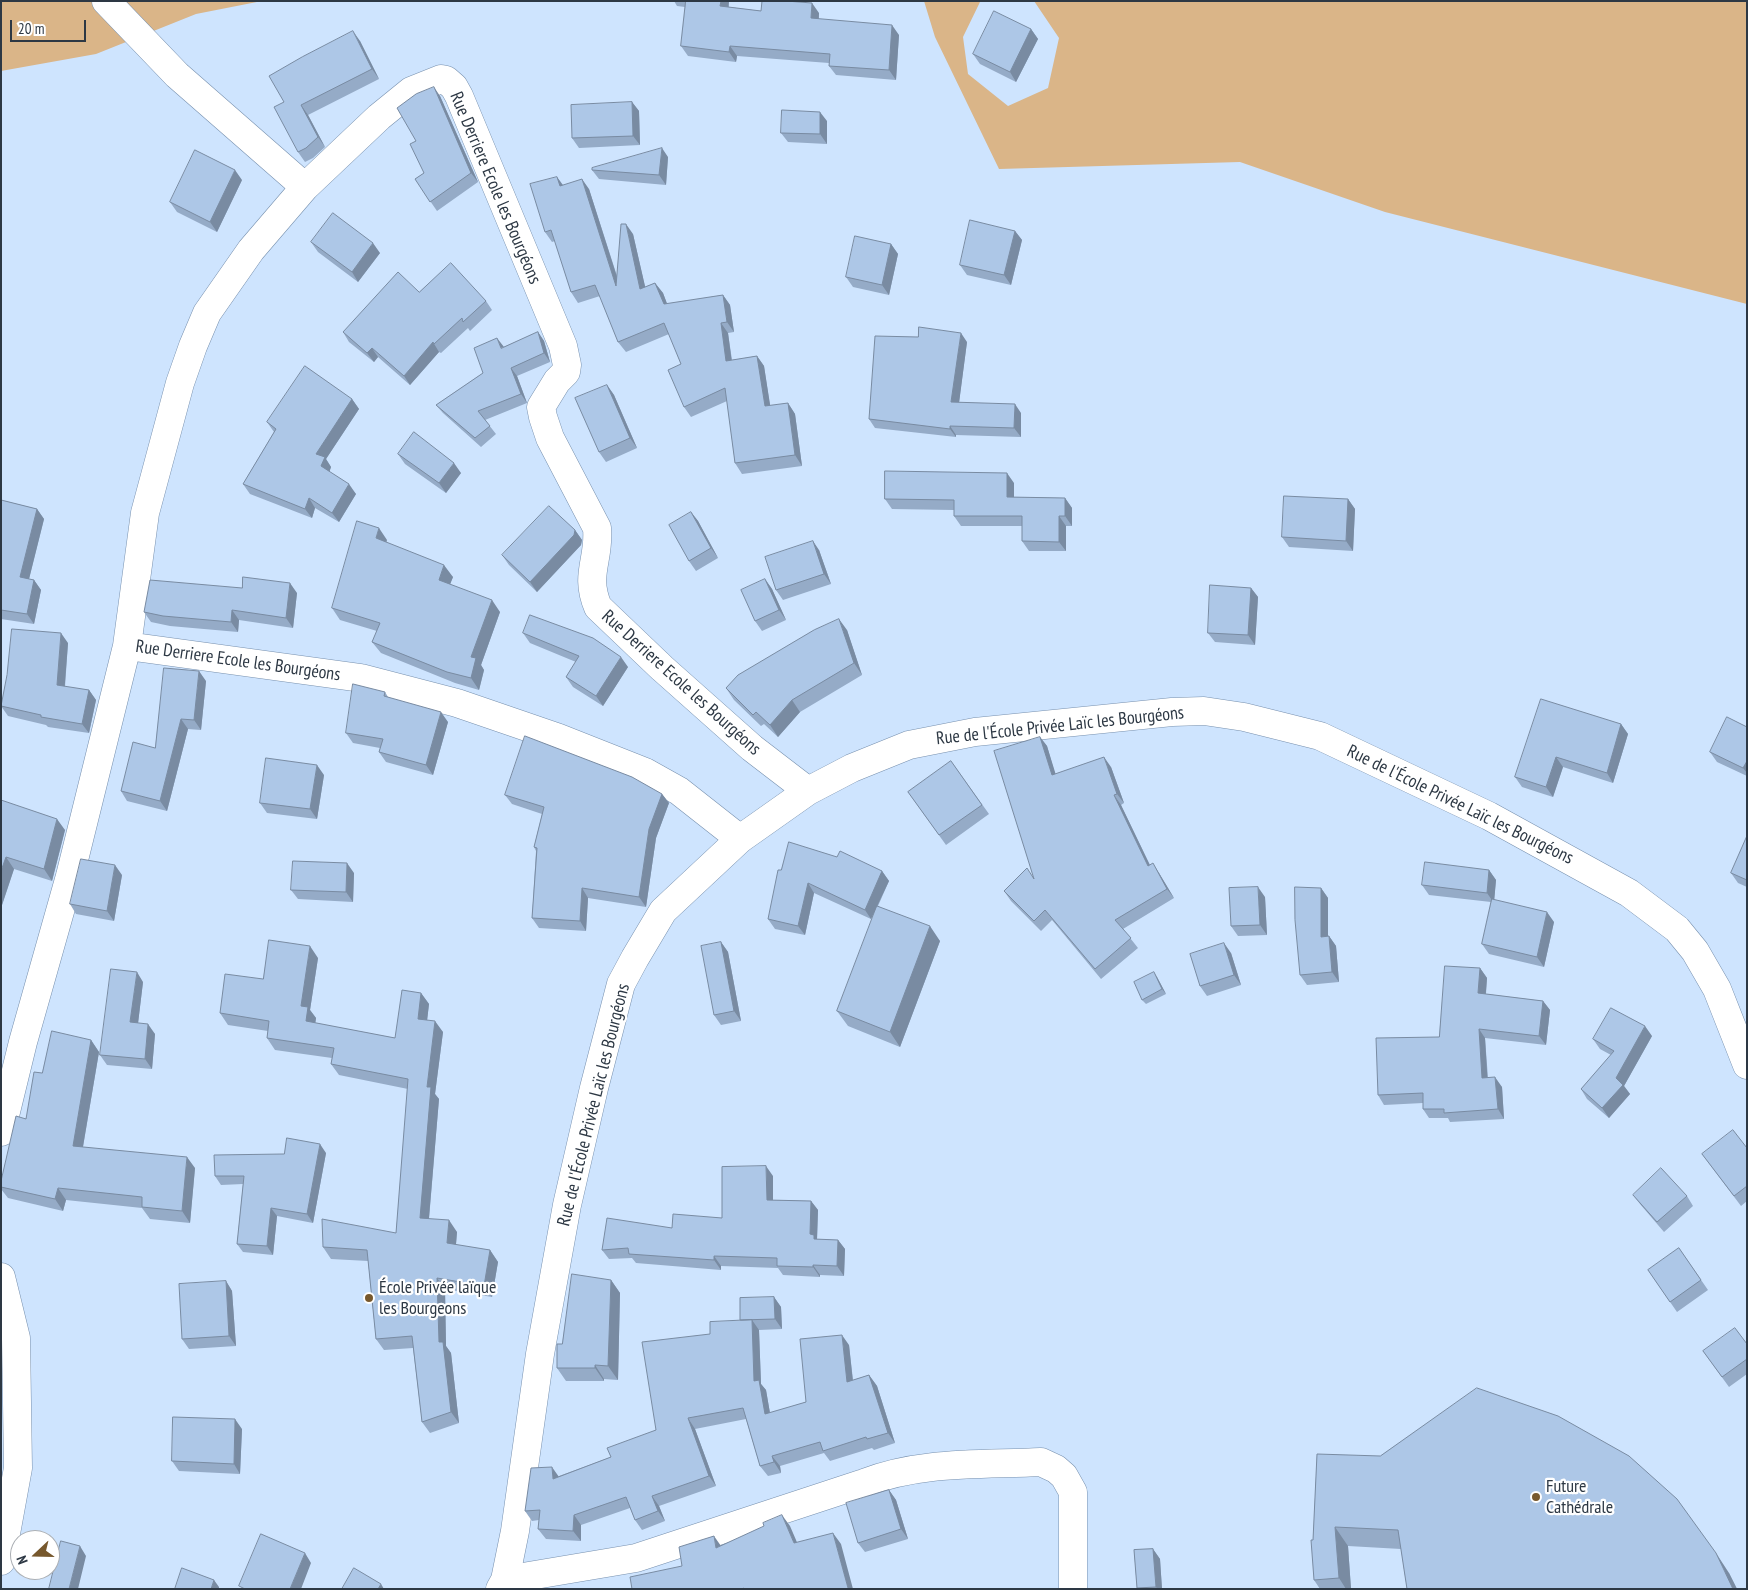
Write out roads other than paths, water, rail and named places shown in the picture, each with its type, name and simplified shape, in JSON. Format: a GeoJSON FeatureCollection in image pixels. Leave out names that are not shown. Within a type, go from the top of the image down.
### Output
{"type":"FeatureCollection","features":[{"type":"Feature","properties":{"kind":"street"},"geometry":{"type":"LineString","coordinates":[[106,1],[177,75],[305,186]]}},
{"type":"Feature","properties":{"kind":"street","name":"Rue Derriere Ecole les Bourgéons"},"geometry":{"type":"LineString","coordinates":[[740,839],[679,791],[645,772],[560,738],[457,704],[361,678],[127,646],[145,513],[180,383],[207,313],[251,250],[305,186],[379,117],[411,91],[441,79],[446,80],[454,87],[563,346],[567,365],[566,372],[557,381],[541,407],[550,438],[598,528],[598,542],[592,567],[591,585],[598,607],[662,668],[752,748],[808,791]]}},
{"type":"Feature","properties":{"kind":"street"},"geometry":{"type":"LineString","coordinates":[[1,1132],[23,1042],[70,876],[127,646]]}},
{"type":"Feature","properties":{"kind":"street","name":"Rue de l'École Privée Laïc les Bourgéons"},"geometry":{"type":"LineString","coordinates":[[503,1584],[515,1531],[540,1354],[567,1205],[594,1088],[622,984],[634,958],[663,911],[740,839],[808,791],[852,768],[909,745],[975,732],[1172,712],[1204,711],[1244,717],[1320,736],[1489,816],[1562,855],[1629,893],[1677,929],[1695,951],[1717,989],[1747,1065]]}},
{"type":"Feature","properties":{"kind":"street"},"geometry":{"type":"LineString","coordinates":[[1,1277],[16,1338],[18,1468],[1,1561]]}},
{"type":"Feature","properties":{"kind":"street"},"geometry":{"type":"LineString","coordinates":[[503,1584],[636,1558],[898,1472],[932,1467],[1041,1462],[1056,1469],[1064,1476],[1073,1492],[1073,1589]]}},
{"type":"Feature","properties":{"kind":"place","name":"École Privée laïque les Bourgeons"},"geometry":{"type":"Point","coordinates":[369,1298]}},
{"type":"Feature","properties":{"kind":"place","name":"Future Cathédrale"},"geometry":{"type":"Point","coordinates":[1536,1497]}}]}
